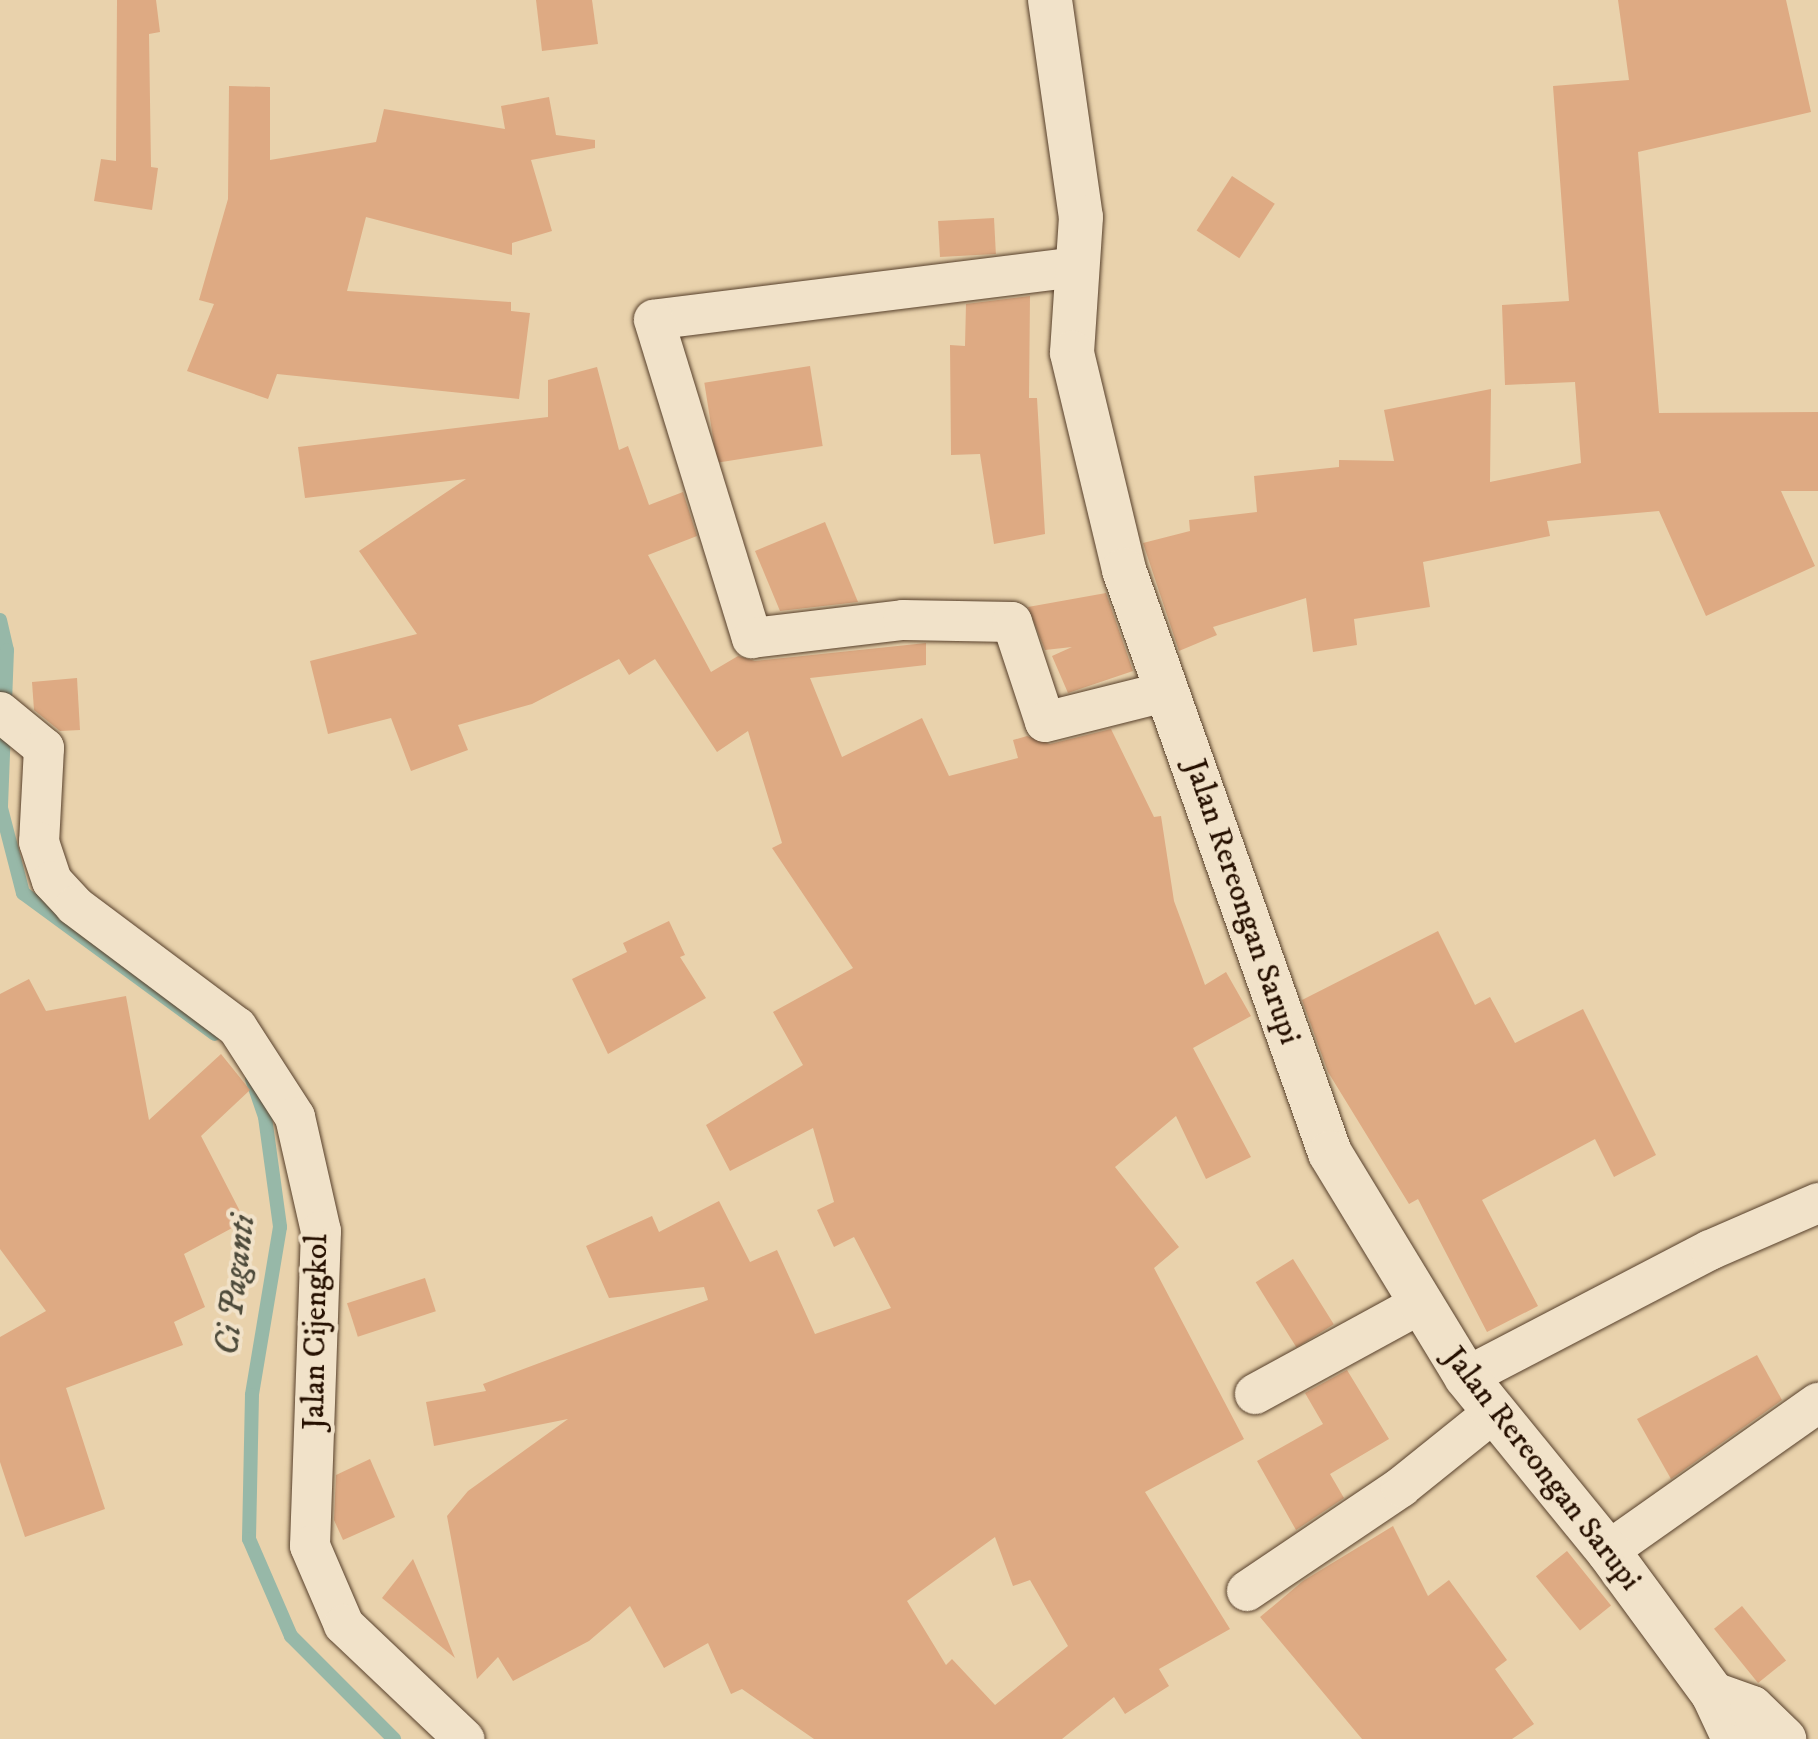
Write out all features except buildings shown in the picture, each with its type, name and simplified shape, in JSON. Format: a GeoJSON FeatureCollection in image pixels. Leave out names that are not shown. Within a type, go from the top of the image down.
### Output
{"type":"FeatureCollection","features":[{"type":"Feature","properties":{"kind":"street","name":"Jalan Rereongan Sarupi"},"geometry":{"type":"LineString","coordinates":[[1050,0],[1081,217],[1072,353],[1124,570],[1330,1153],[1418,1305],[1466,1377],[1608,1551],[1727,1722],[1784,1739]]}},
{"type":"Feature","properties":{"kind":"street"},"geometry":{"type":"LineString","coordinates":[[1077,267],[654,320],[752,638],[903,620],[1012,622],[1045,722],[1168,691]]}},
{"type":"Feature","properties":{"kind":"street","name":"Jalan Cijengkol"},"geometry":{"type":"LineString","coordinates":[[13,722],[44,748],[39,842],[52,881],[75,906],[237,1027],[295,1117],[321,1231],[310,1546],[344,1625],[464,1739]]}},
{"type":"Feature","properties":{"kind":"street"},"geometry":{"type":"LineString","coordinates":[[1466,1377],[1710,1250],[1818,1203]]}},
{"type":"Feature","properties":{"kind":"street"},"geometry":{"type":"LineString","coordinates":[[1255,1394],[1418,1305]]}},
{"type":"Feature","properties":{"kind":"street"},"geometry":{"type":"LineString","coordinates":[[1608,1551],[1818,1403]]}},
{"type":"Feature","properties":{"kind":"street"},"geometry":{"type":"LineString","coordinates":[[1247,1591],[1401,1487],[1493,1413]]}},
{"type":"Feature","properties":{"kind":"waterway","name":"Ci Paganti"},"geometry":{"type":"LineString","coordinates":[[0,620],[7,650],[1,808],[23,893],[215,1034]]}},
{"type":"Feature","properties":{"kind":"waterway","name":"Ci Paganti"},"geometry":{"type":"LineString","coordinates":[[252,1079],[265,1117],[280,1227],[252,1395],[249,1539],[291,1636],[394,1739]]}}]}
